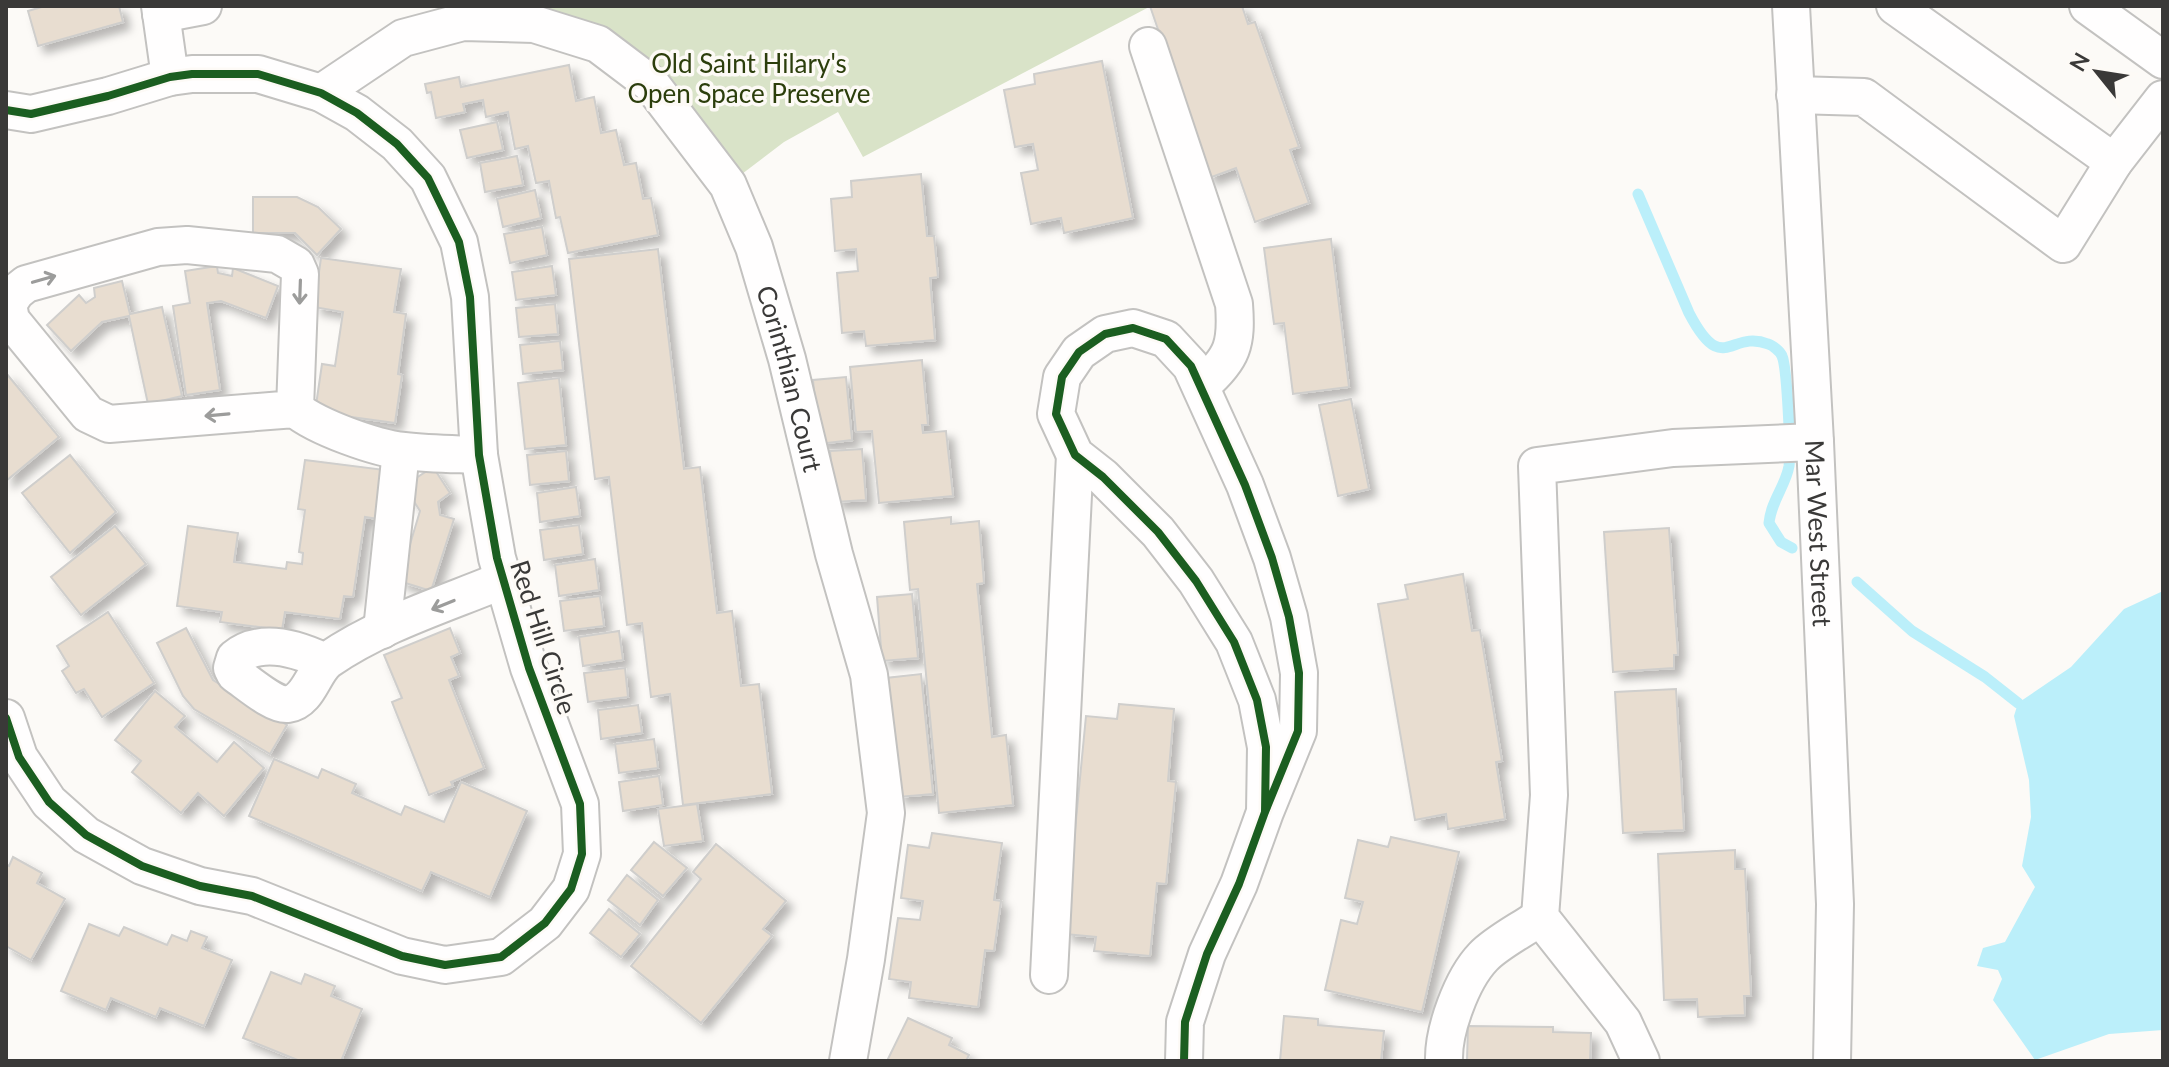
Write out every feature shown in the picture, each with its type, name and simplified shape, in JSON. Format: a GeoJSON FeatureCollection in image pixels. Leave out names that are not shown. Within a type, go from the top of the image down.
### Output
{"type":"FeatureCollection","features":[{"type":"Feature","properties":{"kind":"street"},"geometry":{"type":"LineString","coordinates":[[170,77],[161,10],[203,6]]}},
{"type":"Feature","properties":{"kind":"street","name":"Mar West Street"},"geometry":{"type":"LineString","coordinates":[[1791,6],[1795,95],[1793,444],[1835,904],[1832,1061]]}},
{"type":"Feature","properties":{"kind":"street"},"geometry":{"type":"LineString","coordinates":[[1895,6],[2114,162]]}},
{"type":"Feature","properties":{"kind":"street"},"geometry":{"type":"LineString","coordinates":[[2088,6],[2163,60]]}},
{"type":"Feature","properties":{"kind":"street","name":"Corinthian Court"},"geometry":{"type":"LineString","coordinates":[[321,93],[403,38],[463,22],[534,24],[598,44],[651,84],[728,185],[754,247],[783,345],[834,554],[869,675],[886,813],[848,1061]]}},
{"type":"Feature","properties":{"kind":"street"},"geometry":{"type":"LineString","coordinates":[[1148,46],[1234,304],[1236,329],[1232,350],[1222,368],[1202,385]]}},
{"type":"Feature","properties":{"kind":"street","name":"Red Hill Circle"},"geometry":{"type":"LineString","coordinates":[[6,110],[31,114],[108,96],[170,77],[258,74],[321,93],[357,113],[397,144],[428,178],[459,242],[470,297],[479,455],[503,580],[529,668],[580,804],[582,854],[571,889],[545,923],[501,957],[445,965],[402,956],[252,896],[200,886],[142,866],[86,835],[49,802],[19,757],[6,718]]}},
{"type":"Feature","properties":{"kind":"street"},"geometry":{"type":"LineString","coordinates":[[1795,95],[1864,97],[2063,244],[2114,162],[2163,99]]}},
{"type":"Feature","properties":{"kind":"street"},"geometry":{"type":"LineString","coordinates":[[295,409],[300,274],[296,265],[277,254],[187,245],[158,247],[26,284],[8,304],[11,320],[88,414],[109,424],[295,409],[324,428],[401,451],[479,455]]}},
{"type":"Feature","properties":{"kind":"street"},"geometry":{"type":"LineString","coordinates":[[1184,1061],[1185,1022],[1207,954],[1239,884],[1298,731],[1299,673],[1289,617],[1272,558],[1202,385],[1191,366],[1166,339],[1133,328],[1105,334],[1079,352],[1062,377],[1056,414],[1075,455],[1103,477],[1158,532],[1196,581],[1234,642],[1257,700],[1266,747],[1265,812]]}},
{"type":"Feature","properties":{"kind":"street"},"geometry":{"type":"LineString","coordinates":[[1641,1061],[1623,1022],[1540,917],[1549,795],[1537,466],[1673,448],[1793,444]]}},
{"type":"Feature","properties":{"kind":"street"},"geometry":{"type":"LineString","coordinates":[[382,630],[401,451]]}},
{"type":"Feature","properties":{"kind":"street"},"geometry":{"type":"LineString","coordinates":[[1049,975],[1075,455]]}},
{"type":"Feature","properties":{"kind":"street"},"geometry":{"type":"LineString","coordinates":[[325,662],[382,630],[503,580]]}},
{"type":"Feature","properties":{"kind":"street"},"geometry":{"type":"LineString","coordinates":[[1444,1061],[1443,1050],[1459,995],[1483,956],[1540,917]]}},
{"type":"Feature","properties":{"kind":"green space","name":"Old Saint Hilary's Open Space Preserve"},"geometry":{"type":"Polygon","coordinates":[[[1151,6],[863,157],[838,112],[784,142],[738,177],[655,78],[447,8],[1151,6]]]}},
{"type":"Feature","properties":{"kind":"water"},"geometry":{"type":"Polygon","coordinates":[[[2163,591],[2163,1030],[2109,1034],[2035,1060],[1993,1000],[2002,979],[1998,970],[1977,966],[1983,948],[2005,942],[2035,887],[2022,866],[2031,817],[2029,780],[2014,716],[2018,703],[2071,667],[2124,609],[2163,591]]]}},
{"type":"Feature","properties":{"kind":"building"},"geometry":{"type":"Polygon","coordinates":[[[45,6],[119,6],[123,22],[38,46],[28,11],[45,6]]]}},
{"type":"Feature","properties":{"kind":"building"},"geometry":{"type":"Polygon","coordinates":[[[1150,6],[1242,6],[1248,24],[1255,22],[1299,147],[1290,150],[1309,203],[1255,222],[1236,168],[1209,178],[1150,6]]]}},
{"type":"Feature","properties":{"kind":"building"},"geometry":{"type":"Polygon","coordinates":[[[1102,61],[1133,218],[1064,233],[1061,218],[1031,224],[1021,173],[1038,170],[1033,144],[1015,147],[1004,90],[1035,84],[1034,74],[1102,61]]]}},
{"type":"Feature","properties":{"kind":"building"},"geometry":{"type":"Polygon","coordinates":[[[569,65],[576,101],[594,97],[601,133],[616,130],[624,165],[636,163],[643,199],[651,198],[658,235],[568,253],[560,217],[556,218],[549,181],[536,183],[528,146],[515,149],[508,112],[486,117],[483,100],[463,104],[465,112],[436,118],[431,92],[427,93],[425,84],[459,77],[461,87],[569,65]]]}},
{"type":"Feature","properties":{"kind":"building"},"geometry":{"type":"Polygon","coordinates":[[[497,122],[503,150],[467,158],[460,130],[497,122]]]}},
{"type":"Feature","properties":{"kind":"building"},"geometry":{"type":"Polygon","coordinates":[[[517,156],[523,185],[485,192],[480,163],[517,156]]]}},
{"type":"Feature","properties":{"kind":"building"},"geometry":{"type":"Polygon","coordinates":[[[921,174],[927,236],[934,236],[938,277],[930,278],[935,340],[866,346],[864,331],[842,333],[837,273],[858,271],[856,249],[835,251],[831,199],[852,197],[851,181],[921,174]]]}},
{"type":"Feature","properties":{"kind":"building"},"geometry":{"type":"Polygon","coordinates":[[[535,190],[541,218],[503,227],[497,199],[535,190]]]}},
{"type":"Feature","properties":{"kind":"building"},"geometry":{"type":"Polygon","coordinates":[[[253,197],[297,197],[318,207],[341,229],[317,255],[295,233],[253,233],[253,197]]]}},
{"type":"Feature","properties":{"kind":"building"},"geometry":{"type":"Polygon","coordinates":[[[542,227],[547,255],[510,263],[504,234],[542,227]]]}},
{"type":"Feature","properties":{"kind":"building"},"geometry":{"type":"Polygon","coordinates":[[[1331,239],[1349,387],[1293,394],[1284,323],[1274,324],[1264,248],[1331,239]]]}},
{"type":"Feature","properties":{"kind":"building"},"geometry":{"type":"Polygon","coordinates":[[[658,249],[684,469],[700,467],[717,613],[732,611],[741,686],[759,684],[772,794],[683,805],[670,694],[651,697],[642,623],[627,625],[609,477],[595,479],[569,259],[658,249]]]}},
{"type":"Feature","properties":{"kind":"building"},"geometry":{"type":"Polygon","coordinates":[[[321,258],[401,269],[394,312],[406,314],[395,423],[315,412],[322,364],[335,366],[343,312],[314,307],[321,258]]]}},
{"type":"Feature","properties":{"kind":"building"},"geometry":{"type":"Polygon","coordinates":[[[217,266],[218,273],[232,276],[233,268],[278,286],[266,318],[221,301],[207,303],[220,390],[186,395],[173,306],[190,303],[185,271],[217,266]]]}},
{"type":"Feature","properties":{"kind":"building"},"geometry":{"type":"Polygon","coordinates":[[[552,266],[556,295],[516,300],[512,272],[552,266]]]}},
{"type":"Feature","properties":{"kind":"building"},"geometry":{"type":"Polygon","coordinates":[[[122,281],[130,314],[162,307],[182,396],[148,404],[129,316],[102,322],[71,351],[47,325],[79,295],[86,303],[95,297],[94,288],[122,281]]]}},
{"type":"Feature","properties":{"kind":"building"},"geometry":{"type":"Polygon","coordinates":[[[555,304],[558,334],[519,337],[516,308],[555,304]]]}},
{"type":"Feature","properties":{"kind":"building"},"geometry":{"type":"Polygon","coordinates":[[[560,341],[563,370],[523,374],[520,345],[560,341]]]}},
{"type":"Feature","properties":{"kind":"building"},"geometry":{"type":"Polygon","coordinates":[[[922,360],[928,425],[922,425],[923,433],[946,431],[953,496],[879,503],[872,431],[856,432],[850,367],[922,360]]]}},
{"type":"Feature","properties":{"kind":"building"},"geometry":{"type":"Polygon","coordinates":[[[6,373],[59,437],[6,481],[6,373]]]}},
{"type":"Feature","properties":{"kind":"building"},"geometry":{"type":"Polygon","coordinates":[[[846,377],[852,440],[819,444],[813,380],[846,377]]]}},
{"type":"Feature","properties":{"kind":"building"},"geometry":{"type":"Polygon","coordinates":[[[559,378],[566,445],[525,449],[518,383],[559,378]]]}},
{"type":"Feature","properties":{"kind":"building"},"geometry":{"type":"Polygon","coordinates":[[[1351,399],[1369,489],[1338,496],[1319,405],[1351,399]]]}},
{"type":"Feature","properties":{"kind":"building"},"geometry":{"type":"Polygon","coordinates":[[[862,449],[866,500],[835,502],[830,451],[862,449]]]}},
{"type":"Feature","properties":{"kind":"building"},"geometry":{"type":"Polygon","coordinates":[[[566,451],[569,481],[530,485],[527,455],[566,451]]]}},
{"type":"Feature","properties":{"kind":"building"},"geometry":{"type":"Polygon","coordinates":[[[70,455],[116,512],[70,553],[22,493],[70,455]]]}},
{"type":"Feature","properties":{"kind":"building"},"geometry":{"type":"Polygon","coordinates":[[[305,460],[385,470],[378,519],[365,517],[353,597],[344,596],[340,619],[285,612],[282,630],[220,622],[222,612],[177,606],[188,526],[238,533],[234,562],[286,569],[287,562],[302,564],[303,553],[299,552],[305,510],[298,509],[305,460]]]}},
{"type":"Feature","properties":{"kind":"building"},"geometry":{"type":"Polygon","coordinates":[[[433,467],[450,493],[438,502],[440,515],[454,519],[431,591],[399,581],[420,511],[404,486],[433,467]]]}},
{"type":"Feature","properties":{"kind":"building"},"geometry":{"type":"Polygon","coordinates":[[[576,487],[580,516],[540,522],[537,493],[576,487]]]}},
{"type":"Feature","properties":{"kind":"building"},"geometry":{"type":"Polygon","coordinates":[[[951,517],[951,524],[979,521],[984,583],[977,584],[992,737],[1006,735],[1013,805],[939,813],[918,589],[910,590],[904,522],[951,517]]]}},
{"type":"Feature","properties":{"kind":"building"},"geometry":{"type":"Polygon","coordinates":[[[579,525],[583,554],[544,560],[540,530],[579,525]]]}},
{"type":"Feature","properties":{"kind":"building"},"geometry":{"type":"Polygon","coordinates":[[[115,526],[146,564],[81,615],[51,577],[115,526]]]}},
{"type":"Feature","properties":{"kind":"building"},"geometry":{"type":"Polygon","coordinates":[[[1669,528],[1678,655],[1674,655],[1674,668],[1613,672],[1604,532],[1669,528]]]}},
{"type":"Feature","properties":{"kind":"building"},"geometry":{"type":"Polygon","coordinates":[[[595,559],[599,590],[559,596],[555,565],[595,559]]]}},
{"type":"Feature","properties":{"kind":"building"},"geometry":{"type":"Polygon","coordinates":[[[1463,574],[1472,631],[1480,630],[1502,761],[1496,762],[1505,819],[1448,829],[1446,814],[1415,820],[1378,604],[1408,599],[1405,585],[1463,574]]]}},
{"type":"Feature","properties":{"kind":"building"},"geometry":{"type":"Polygon","coordinates":[[[912,594],[918,658],[882,661],[877,597],[912,594]]]}},
{"type":"Feature","properties":{"kind":"building"},"geometry":{"type":"Polygon","coordinates":[[[600,596],[604,626],[564,631],[560,601],[600,596]]]}},
{"type":"Feature","properties":{"kind":"building"},"geometry":{"type":"Polygon","coordinates":[[[108,612],[154,683],[102,717],[84,689],[76,693],[62,671],[69,666],[57,646],[108,612]]]}},
{"type":"Feature","properties":{"kind":"building"},"geometry":{"type":"Polygon","coordinates":[[[186,628],[213,680],[287,725],[270,754],[194,709],[183,696],[157,643],[186,628]]]}},
{"type":"Feature","properties":{"kind":"building"},"geometry":{"type":"Polygon","coordinates":[[[450,628],[460,653],[451,657],[459,676],[449,680],[484,768],[451,782],[453,786],[429,795],[392,702],[402,698],[384,655],[450,628]]]}},
{"type":"Feature","properties":{"kind":"building"},"geometry":{"type":"Polygon","coordinates":[[[619,631],[623,660],[583,666],[579,637],[619,631]]]}},
{"type":"Feature","properties":{"kind":"building"},"geometry":{"type":"Polygon","coordinates":[[[625,668],[628,697],[588,702],[584,673],[625,668]]]}},
{"type":"Feature","properties":{"kind":"building"},"geometry":{"type":"Polygon","coordinates":[[[921,674],[933,794],[898,797],[886,678],[921,674]]]}},
{"type":"Feature","properties":{"kind":"building"},"geometry":{"type":"Polygon","coordinates":[[[1676,689],[1684,830],[1623,833],[1615,692],[1676,689]]]}},
{"type":"Feature","properties":{"kind":"building"},"geometry":{"type":"Polygon","coordinates":[[[155,691],[185,716],[175,727],[217,762],[234,742],[264,768],[224,816],[198,793],[181,813],[132,772],[141,761],[115,740],[155,691]]]}},
{"type":"Feature","properties":{"kind":"building"},"geometry":{"type":"Polygon","coordinates":[[[1119,704],[1174,709],[1168,781],[1176,782],[1166,884],[1157,883],[1150,956],[1094,951],[1096,937],[1065,934],[1086,716],[1117,719],[1119,704]]]}},
{"type":"Feature","properties":{"kind":"building"},"geometry":{"type":"Polygon","coordinates":[[[638,705],[642,733],[601,739],[598,710],[638,705]]]}},
{"type":"Feature","properties":{"kind":"building"},"geometry":{"type":"Polygon","coordinates":[[[654,739],[658,768],[619,773],[615,744],[654,739]]]}},
{"type":"Feature","properties":{"kind":"building"},"geometry":{"type":"Polygon","coordinates":[[[274,759],[318,778],[322,769],[356,784],[352,793],[401,815],[405,806],[444,822],[461,782],[527,811],[490,897],[431,872],[422,891],[249,816],[274,759]]]}},
{"type":"Feature","properties":{"kind":"building"},"geometry":{"type":"Polygon","coordinates":[[[659,776],[663,805],[623,811],[619,782],[659,776]]]}},
{"type":"Feature","properties":{"kind":"building"},"geometry":{"type":"Polygon","coordinates":[[[697,804],[703,841],[664,846],[658,809],[697,804]]]}},
{"type":"Feature","properties":{"kind":"building"},"geometry":{"type":"Polygon","coordinates":[[[932,833],[1002,843],[994,900],[1001,901],[994,951],[985,950],[978,1007],[909,998],[911,982],[889,979],[898,918],[920,920],[923,901],[901,898],[908,845],[929,848],[932,833]]]}},
{"type":"Feature","properties":{"kind":"building"},"geometry":{"type":"Polygon","coordinates":[[[1391,837],[1459,852],[1422,1012],[1325,990],[1341,920],[1357,924],[1363,902],[1345,898],[1358,840],[1388,847],[1391,837]]]}},
{"type":"Feature","properties":{"kind":"building"},"geometry":{"type":"Polygon","coordinates":[[[654,842],[687,868],[663,896],[631,870],[654,842]]]}},
{"type":"Feature","properties":{"kind":"building"},"geometry":{"type":"Polygon","coordinates":[[[716,844],[786,901],[763,929],[772,936],[701,1023],[631,966],[701,879],[693,872],[716,844]]]}},
{"type":"Feature","properties":{"kind":"building"},"geometry":{"type":"Polygon","coordinates":[[[1735,850],[1735,869],[1745,869],[1751,996],[1744,996],[1745,1015],[1698,1017],[1697,999],[1664,1000],[1658,854],[1735,850]]]}},
{"type":"Feature","properties":{"kind":"building"},"geometry":{"type":"Polygon","coordinates":[[[13,857],[42,873],[37,883],[65,899],[31,960],[6,946],[6,864],[9,866],[13,857]]]}},
{"type":"Feature","properties":{"kind":"building"},"geometry":{"type":"Polygon","coordinates":[[[627,875],[658,900],[640,925],[608,900],[627,875]]]}},
{"type":"Feature","properties":{"kind":"building"},"geometry":{"type":"Polygon","coordinates":[[[609,909],[640,934],[621,957],[590,933],[609,909]]]}},
{"type":"Feature","properties":{"kind":"building"},"geometry":{"type":"Polygon","coordinates":[[[89,924],[119,936],[124,927],[167,945],[172,935],[187,941],[191,931],[207,937],[202,948],[232,960],[204,1026],[160,1008],[156,1017],[111,998],[106,1010],[61,991],[89,924]]]}},
{"type":"Feature","properties":{"kind":"building"},"geometry":{"type":"Polygon","coordinates":[[[271,972],[301,984],[305,974],[335,986],[331,996],[362,1009],[341,1061],[300,1061],[243,1038],[271,972]]]}},
{"type":"Feature","properties":{"kind":"building"},"geometry":{"type":"Polygon","coordinates":[[[1284,1016],[1318,1019],[1318,1025],[1384,1031],[1381,1061],[1280,1061],[1284,1016]]]}},
{"type":"Feature","properties":{"kind":"building"},"geometry":{"type":"Polygon","coordinates":[[[908,1018],[952,1038],[949,1045],[969,1055],[966,1061],[887,1061],[908,1018]]]}},
{"type":"Feature","properties":{"kind":"building"},"geometry":{"type":"Polygon","coordinates":[[[1468,1026],[1553,1027],[1553,1032],[1591,1033],[1590,1061],[1467,1061],[1468,1026]]]}},
{"type":"Feature","properties":{"kind":"waterway"},"geometry":{"type":"LineString","coordinates":[[1638,194],[1689,313],[1710,343],[1727,347],[1755,341],[1772,346],[1782,356],[1788,410],[1789,466],[1769,523],[1781,542],[1792,548]]}},
{"type":"Feature","properties":{"kind":"waterway"},"geometry":{"type":"LineString","coordinates":[[1857,582],[1912,631],[1985,677],[2018,703]]}},
{"type":"Feature","properties":{"kind":"cycle path"},"geometry":{"type":"LineString","coordinates":[[6,110],[31,114],[108,96],[170,77],[258,74],[321,93],[357,113],[397,144],[428,178],[459,242],[470,297],[479,455],[497,558],[529,668],[580,804],[582,854],[571,889],[545,923],[501,957],[445,965],[402,956],[252,896],[200,886],[142,866],[86,835],[49,802],[19,757],[6,718]]}},
{"type":"Feature","properties":{"kind":"cycle path"},"geometry":{"type":"LineString","coordinates":[[1184,1061],[1185,1022],[1207,954],[1239,884],[1298,731],[1299,673],[1289,617],[1272,558],[1245,485],[1191,366],[1166,339],[1133,328],[1105,334],[1079,352],[1062,377],[1056,414],[1075,455],[1103,477],[1158,532],[1196,581],[1234,642],[1257,700],[1266,747],[1265,812]]}}]}
